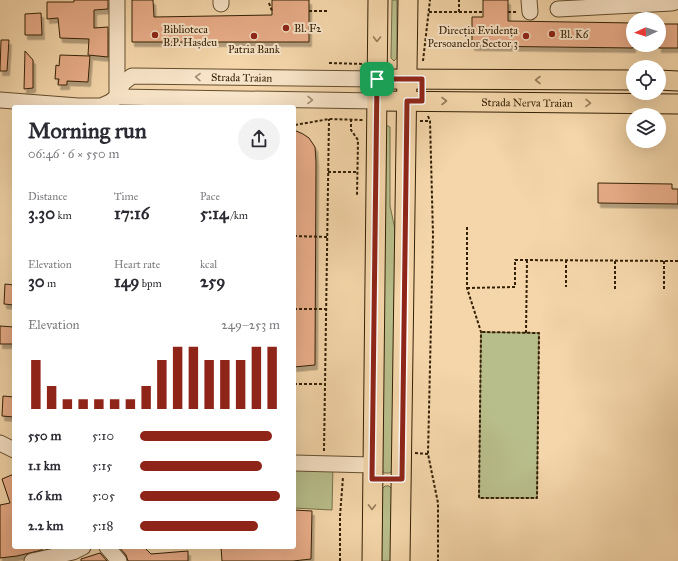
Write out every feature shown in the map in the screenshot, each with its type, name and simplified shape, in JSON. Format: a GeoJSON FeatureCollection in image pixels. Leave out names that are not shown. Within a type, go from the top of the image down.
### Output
{"type":"FeatureCollection","features":[{"type":"Feature","properties":{"kind":"main road"},"geometry":{"type":"LineString","coordinates":[[372,561],[378,0]]}},
{"type":"Feature","properties":{"kind":"main road"},"geometry":{"type":"LineString","coordinates":[[400,561],[415,79],[408,0]]}},
{"type":"Feature","properties":{"kind":"main road","name":"Strada Nerva Traian"},"geometry":{"type":"LineString","coordinates":[[377,71],[415,79],[626,80]]}},
{"type":"Feature","properties":{"kind":"main road"},"geometry":{"type":"LineString","coordinates":[[666,80],[678,81]]}},
{"type":"Feature","properties":{"kind":"main road","name":"Strada Nerva Traian"},"geometry":{"type":"LineString","coordinates":[[377,101],[678,104]]}},
{"type":"Feature","properties":{"kind":"main road"},"geometry":{"type":"LineString","coordinates":[[372,472],[402,479]]}},
{"type":"Feature","properties":{"kind":"street"},"geometry":{"type":"LineString","coordinates":[[117,0],[117,102]]}},
{"type":"Feature","properties":{"kind":"street"},"geometry":{"type":"LineString","coordinates":[[558,9],[672,3],[678,1]]}},
{"type":"Feature","properties":{"kind":"street"},"geometry":{"type":"LineString","coordinates":[[117,56],[123,70],[132,76],[123,83],[117,102]]}},
{"type":"Feature","properties":{"kind":"street","name":"Strada Traian"},"geometry":{"type":"LineString","coordinates":[[132,76],[377,71]]}},
{"type":"Feature","properties":{"kind":"street","name":"Strada Traian"},"geometry":{"type":"LineString","coordinates":[[0,100],[57,105]]}},
{"type":"Feature","properties":{"kind":"street","name":"Strada Traian"},"geometry":{"type":"LineString","coordinates":[[103,105],[117,102],[377,101]]}},
{"type":"Feature","properties":{"kind":"street"},"geometry":{"type":"LineString","coordinates":[[0,444],[12,449]]}},
{"type":"Feature","properties":{"kind":"street"},"geometry":{"type":"LineString","coordinates":[[296,463],[344,464],[372,472]]}},
{"type":"Feature","properties":{"kind":"street"},"geometry":{"type":"LineString","coordinates":[[32,561],[73,552],[79,549]]}},
{"type":"Feature","properties":{"kind":"street"},"geometry":{"type":"LineString","coordinates":[[109,549],[118,561]]}},
{"type":"Feature","properties":{"kind":"path"},"geometry":{"type":"LineString","coordinates":[[415,79],[422,65],[430,0]]}},
{"type":"Feature","properties":{"kind":"path"},"geometry":{"type":"LineString","coordinates":[[459,12],[460,0]]}},
{"type":"Feature","properties":{"kind":"path"},"geometry":{"type":"LineString","coordinates":[[269,3],[272,11]]}},
{"type":"Feature","properties":{"kind":"path"},"geometry":{"type":"LineString","coordinates":[[309,11],[329,11]]}},
{"type":"Feature","properties":{"kind":"path"},"geometry":{"type":"LineString","coordinates":[[429,12],[482,12]]}},
{"type":"Feature","properties":{"kind":"path"},"geometry":{"type":"LineString","coordinates":[[329,63],[377,71]]}},
{"type":"Feature","properties":{"kind":"path"},"geometry":{"type":"LineString","coordinates":[[414,101],[430,121],[433,235],[428,454],[438,503],[438,561]]}},
{"type":"Feature","properties":{"kind":"path"},"geometry":{"type":"LineString","coordinates":[[296,125],[329,118],[377,120]]}},
{"type":"Feature","properties":{"kind":"path"},"geometry":{"type":"LineString","coordinates":[[324,453],[329,118]]}},
{"type":"Feature","properties":{"kind":"path"},"geometry":{"type":"LineString","coordinates":[[351,119],[351,130],[358,140],[357,196]]}},
{"type":"Feature","properties":{"kind":"path"},"geometry":{"type":"LineString","coordinates":[[328,172],[357,172]]}},
{"type":"Feature","properties":{"kind":"path"},"geometry":{"type":"LineString","coordinates":[[467,227],[467,288],[481,332],[479,498],[537,498],[539,333],[481,332]]}},
{"type":"Feature","properties":{"kind":"path"},"geometry":{"type":"LineString","coordinates":[[296,236],[327,237]]}},
{"type":"Feature","properties":{"kind":"path"},"geometry":{"type":"LineString","coordinates":[[467,288],[514,287],[514,260],[678,261]]}},
{"type":"Feature","properties":{"kind":"path"},"geometry":{"type":"LineString","coordinates":[[526,332],[527,260]]}},
{"type":"Feature","properties":{"kind":"path"},"geometry":{"type":"LineString","coordinates":[[566,260],[566,287]]}},
{"type":"Feature","properties":{"kind":"path"},"geometry":{"type":"LineString","coordinates":[[615,260],[615,289]]}},
{"type":"Feature","properties":{"kind":"path"},"geometry":{"type":"LineString","coordinates":[[664,261],[664,290]]}},
{"type":"Feature","properties":{"kind":"path"},"geometry":{"type":"LineString","coordinates":[[296,308],[326,309]]}},
{"type":"Feature","properties":{"kind":"path"},"geometry":{"type":"LineString","coordinates":[[296,384],[325,384]]}},
{"type":"Feature","properties":{"kind":"path"},"geometry":{"type":"LineString","coordinates":[[340,561],[340,516],[344,464]]}},
{"type":"Feature","properties":{"kind":"green space"},"geometry":{"type":"Polygon","coordinates":[[[392,0],[397,0],[397,58],[394,61],[391,58],[392,0]]]}},
{"type":"Feature","properties":{"kind":"green space"},"geometry":{"type":"Polygon","coordinates":[[[386,125],[390,127],[390,206],[395,229],[393,469],[390,473],[384,473],[381,468],[386,125]]]}},
{"type":"Feature","properties":{"kind":"green space"},"geometry":{"type":"Polygon","coordinates":[[[481,332],[539,333],[537,498],[479,498],[481,332]]]}},
{"type":"Feature","properties":{"kind":"green space"},"geometry":{"type":"Polygon","coordinates":[[[296,463],[333,464],[332,510],[296,508],[296,463]]]}},
{"type":"Feature","properties":{"kind":"green space"},"geometry":{"type":"Polygon","coordinates":[[[385,486],[389,486],[393,490],[392,561],[381,561],[381,490],[385,486]]]}},
{"type":"Feature","properties":{"kind":"building"},"geometry":{"type":"Polygon","coordinates":[[[74,0],[108,0],[108,9],[94,10],[94,28],[108,27],[108,57],[88,55],[89,39],[60,38],[58,18],[47,19],[47,2],[74,2],[74,0]]]}},
{"type":"Feature","properties":{"kind":"building"},"geometry":{"type":"Polygon","coordinates":[[[132,0],[153,0],[154,17],[272,15],[272,0],[309,0],[309,42],[132,42],[132,0]]]}},
{"type":"Feature","properties":{"kind":"building","name":"Bl. K6"},"geometry":{"type":"Polygon","coordinates":[[[483,0],[508,0],[508,21],[626,23],[626,48],[472,46],[472,17],[483,17],[483,0]]]}},
{"type":"Feature","properties":{"kind":"building"},"geometry":{"type":"Polygon","coordinates":[[[41,13],[42,35],[25,35],[25,14],[41,13]]]}},
{"type":"Feature","properties":{"kind":"building"},"geometry":{"type":"Polygon","coordinates":[[[666,24],[678,24],[678,48],[666,48],[666,24]]]}},
{"type":"Feature","properties":{"kind":"building"},"geometry":{"type":"Polygon","coordinates":[[[1,40],[9,40],[7,71],[0,71],[1,40]]]}},
{"type":"Feature","properties":{"kind":"building"},"geometry":{"type":"Polygon","coordinates":[[[25,51],[33,60],[33,88],[24,89],[25,51]]]}},
{"type":"Feature","properties":{"kind":"building"},"geometry":{"type":"Polygon","coordinates":[[[60,55],[90,56],[88,82],[67,81],[67,85],[58,85],[59,79],[55,79],[56,65],[59,66],[60,55]]]}},
{"type":"Feature","properties":{"kind":"building"},"geometry":{"type":"Polygon","coordinates":[[[296,131],[309,138],[315,147],[315,365],[296,367],[296,131]]]}},
{"type":"Feature","properties":{"kind":"building"},"geometry":{"type":"Polygon","coordinates":[[[598,183],[672,184],[672,189],[678,189],[678,204],[598,203],[598,183]]]}},
{"type":"Feature","properties":{"kind":"building"},"geometry":{"type":"Polygon","coordinates":[[[5,284],[12,285],[12,305],[4,304],[5,284]]]}},
{"type":"Feature","properties":{"kind":"building"},"geometry":{"type":"Polygon","coordinates":[[[0,326],[12,327],[12,344],[0,344],[0,326]]]}},
{"type":"Feature","properties":{"kind":"building"},"geometry":{"type":"Polygon","coordinates":[[[3,396],[12,397],[12,417],[2,416],[3,396]]]}},
{"type":"Feature","properties":{"kind":"building"},"geometry":{"type":"Polygon","coordinates":[[[12,475],[12,549],[42,550],[17,556],[0,558],[0,505],[10,503],[2,479],[12,475]]]}},
{"type":"Feature","properties":{"kind":"building"},"geometry":{"type":"Polygon","coordinates":[[[296,510],[312,511],[311,559],[293,561],[222,561],[221,549],[296,549],[296,510]]]}},
{"type":"Feature","properties":{"kind":"building"},"geometry":{"type":"Polygon","coordinates":[[[121,549],[146,549],[151,554],[188,551],[188,561],[128,561],[126,555],[121,549]]]}},
{"type":"Feature","properties":{"kind":"building"},"geometry":{"type":"Polygon","coordinates":[[[100,553],[107,561],[81,561],[81,559],[100,553]]]}},
{"type":"Feature","properties":{"kind":"place","name":"Bl. F2"},"geometry":{"type":"Point","coordinates":[286,28]}},
{"type":"Feature","properties":{"kind":"place","name":"Bl. K6"},"geometry":{"type":"Point","coordinates":[552,34]}},
{"type":"Feature","properties":{"kind":"place","name":"Biblioteca B.P. Hașdeu"},"geometry":{"type":"Point","coordinates":[155,35]}},
{"type":"Feature","properties":{"kind":"place","name":"Patria Bank"},"geometry":{"type":"Point","coordinates":[254,36]}},
{"type":"Feature","properties":{"kind":"place","name":"Direcția Evidența Persoanelor Sector 3"},"geometry":{"type":"Point","coordinates":[526,36]}},
{"type":"Feature","properties":{"kind":"route"},"geometry":{"type":"LineString","coordinates":[[377,79],[422,79],[422,101],[407,101],[402,479],[372,479],[377,79]]}}]}
